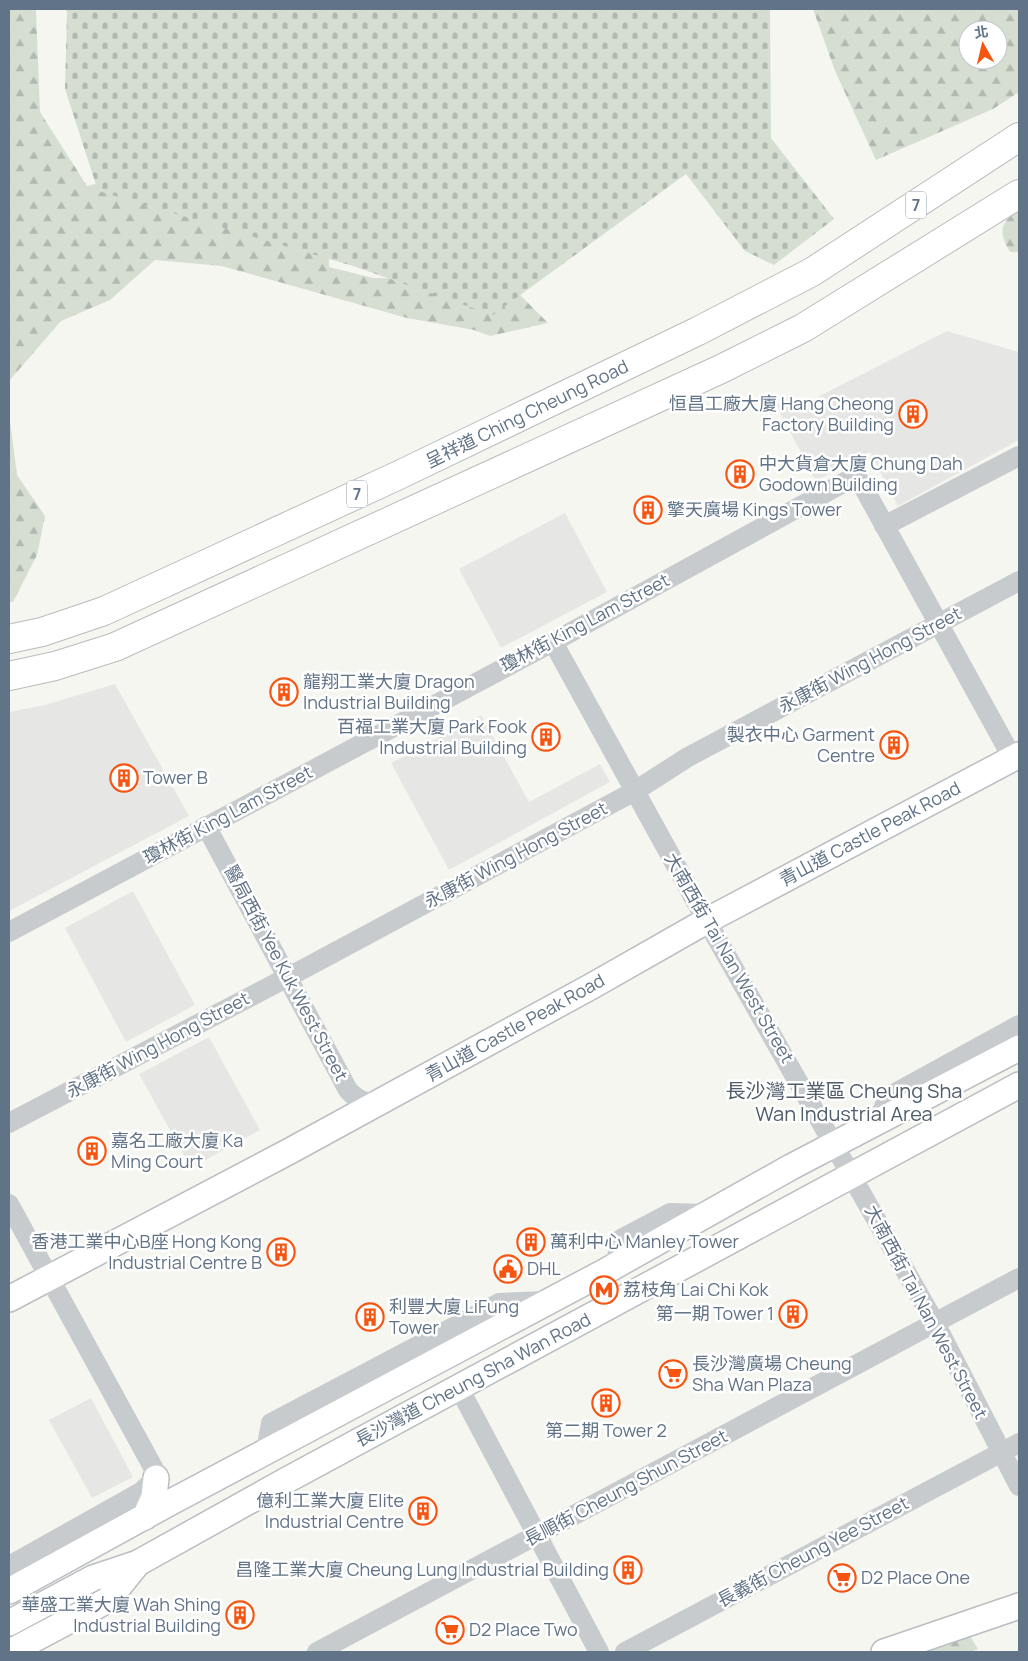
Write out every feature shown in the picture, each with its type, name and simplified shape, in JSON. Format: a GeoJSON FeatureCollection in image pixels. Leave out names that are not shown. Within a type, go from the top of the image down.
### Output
{"type":"FeatureCollection","features":[{"type":"Feature","properties":{"kind":"highway","name":"呈祥道 Ching Cheung Road"},"geometry":{"type":"LineString","coordinates":[[9,639],[42,632],[104,611],[399,475],[698,331],[812,272],[1019,137]]}},
{"type":"Feature","properties":{"kind":"highway","name":"呈祥道 Ching Cheung Road"},"geometry":{"type":"LineString","coordinates":[[9,676],[83,658],[115,647],[721,369],[803,328],[1019,194]]}},
{"type":"Feature","properties":{"kind":"main road","name":"青山道 Castle Peak Road"},"geometry":{"type":"LineString","coordinates":[[9,1299],[378,1103],[708,920],[1016,757]]}},
{"type":"Feature","properties":{"kind":"main road","name":"長沙灣道 Cheung Sha Wan Road"},"geometry":{"type":"LineString","coordinates":[[9,1591],[266,1451],[615,1266],[835,1145],[1019,1048]]}},
{"type":"Feature","properties":{"kind":"main road","name":"長沙灣道 Cheung Sha Wan Road"},"geometry":{"type":"LineString","coordinates":[[9,1623],[93,1578],[138,1563],[287,1480],[1019,1085]]}},
{"type":"Feature","properties":{"kind":"main road"},"geometry":{"type":"LineString","coordinates":[[145,1517],[154,1497],[156,1478]]}},
{"type":"Feature","properties":{"kind":"main road","name":"長沙灣道 Cheung Sha Wan Road"},"geometry":{"type":"LineString","coordinates":[[10,1652],[108,1600],[138,1563]]}},
{"type":"Feature","properties":{"kind":"main road"},"geometry":{"type":"LineString","coordinates":[[884,1652],[1019,1606]]}},
{"type":"Feature","properties":{"kind":"street"},"geometry":{"type":"LineString","coordinates":[[1016,757],[937,624],[884,526],[1019,456]]}},
{"type":"Feature","properties":{"kind":"street","name":"瓊林街 King Lam Street"},"geometry":{"type":"LineString","coordinates":[[9,932],[553,642],[854,477],[858,479],[865,490],[884,526]]}},
{"type":"Feature","properties":{"kind":"street","name":"永康街 Wing Hong Street"},"geometry":{"type":"LineString","coordinates":[[9,1123],[289,977],[636,791],[688,757],[1019,581]]}},
{"type":"Feature","properties":{"kind":"street","name":"大南西街 Tai Nan West Street"},"geometry":{"type":"LineString","coordinates":[[553,642],[696,902],[708,920],[935,1323],[1000,1453],[1019,1486]]}},
{"type":"Feature","properties":{"kind":"street","name":"醫局西街 Yee Kuk West Street"},"geometry":{"type":"LineString","coordinates":[[206,826],[289,977],[348,1090],[356,1099],[365,1103],[378,1103]]}},
{"type":"Feature","properties":{"kind":"street"},"geometry":{"type":"LineString","coordinates":[[877,1124],[888,1097],[1019,1026]]}},
{"type":"Feature","properties":{"kind":"street"},"geometry":{"type":"LineString","coordinates":[[9,1204],[154,1469],[156,1478],[141,1492],[9,1566]]}},
{"type":"Feature","properties":{"kind":"street","name":"長順街 Cheung Shun Street"},"geometry":{"type":"LineString","coordinates":[[317,1652],[1019,1278]]}},
{"type":"Feature","properties":{"kind":"street"},"geometry":{"type":"LineString","coordinates":[[459,1388],[598,1652]]}},
{"type":"Feature","properties":{"kind":"street","name":"長義街 Cheung Yee Street"},"geometry":{"type":"LineString","coordinates":[[625,1652],[1019,1443]]}},
{"type":"Feature","properties":{"kind":"shaded area"},"geometry":{"type":"Polygon","coordinates":[[[947,331],[1019,352],[1019,440],[898,506],[870,452],[816,481],[776,405],[788,399],[794,409],[947,331]]]}},
{"type":"Feature","properties":{"kind":"shaded area"},"geometry":{"type":"Polygon","coordinates":[[[565,513],[607,592],[501,648],[459,569],[565,513]]]}},
{"type":"Feature","properties":{"kind":"shaded area"},"geometry":{"type":"Polygon","coordinates":[[[115,684],[189,816],[9,911],[9,712],[45,705],[115,684]]]}},
{"type":"Feature","properties":{"kind":"shaded area"},"geometry":{"type":"Polygon","coordinates":[[[481,715],[529,802],[600,764],[610,782],[449,870],[391,763],[481,715]]]}},
{"type":"Feature","properties":{"kind":"shaded area"},"geometry":{"type":"Polygon","coordinates":[[[133,891],[195,1005],[126,1042],[65,928],[133,891]]]}},
{"type":"Feature","properties":{"kind":"shaded area"},"geometry":{"type":"Polygon","coordinates":[[[209,1037],[260,1130],[191,1168],[139,1074],[209,1037]]]}},
{"type":"Feature","properties":{"kind":"shaded area"},"geometry":{"type":"Polygon","coordinates":[[[91,1398],[133,1477],[92,1498],[49,1420],[91,1398]]]}},
{"type":"Feature","properties":{"kind":"green space"},"geometry":{"type":"Polygon","coordinates":[[[9,9],[36,9],[40,112],[87,186],[137,174],[328,177],[329,267],[373,278],[505,280],[548,323],[490,336],[474,330],[407,318],[222,266],[155,260],[110,300],[61,321],[9,381],[9,9]]]}},
{"type":"Feature","properties":{"kind":"green space"},"geometry":{"type":"Polygon","coordinates":[[[65,9],[770,9],[771,138],[834,219],[774,265],[745,251],[686,174],[493,315],[353,266],[98,191],[65,89],[67,12],[65,9]]]}},
{"type":"Feature","properties":{"kind":"green space"},"geometry":{"type":"Polygon","coordinates":[[[813,9],[1019,9],[1019,92],[993,109],[876,160],[835,71],[813,9]]]}},
{"type":"Feature","properties":{"kind":"green space"},"geometry":{"type":"Polygon","coordinates":[[[1019,209],[1019,252],[1010,252],[1004,239],[1003,228],[1008,219],[1019,209]]]}},
{"type":"Feature","properties":{"kind":"green space"},"geometry":{"type":"Polygon","coordinates":[[[9,413],[17,475],[45,516],[37,555],[13,602],[9,602],[9,413]]]}},
{"type":"Feature","properties":{"kind":"green space"},"geometry":{"type":"Polygon","coordinates":[[[970,1636],[978,1649],[971,1652],[928,1652],[970,1636]]]}},
{"type":"Feature","properties":{"kind":"place","name":"恒昌工廠大廈 Hang Cheong Factory Building"},"geometry":{"type":"Point","coordinates":[913,414]}},
{"type":"Feature","properties":{"kind":"place","name":"中大貨倉大廈 Chung Dah Godown Building"},"geometry":{"type":"Point","coordinates":[740,474]}},
{"type":"Feature","properties":{"kind":"place","name":"擎天廣場 Kings Tower"},"geometry":{"type":"Point","coordinates":[648,510]}},
{"type":"Feature","properties":{"kind":"place","name":"龍翔工業大廈 Dragon Industrial Building"},"geometry":{"type":"Point","coordinates":[284,692]}},
{"type":"Feature","properties":{"kind":"place","name":"百福工業大廈 Park Fook Industrial Building"},"geometry":{"type":"Point","coordinates":[546,737]}},
{"type":"Feature","properties":{"kind":"place","name":"製衣中心 Garment Centre"},"geometry":{"type":"Point","coordinates":[894,745]}},
{"type":"Feature","properties":{"kind":"place","name":"Tower B"},"geometry":{"type":"Point","coordinates":[124,778]}},
{"type":"Feature","properties":{"kind":"place","name":"嘉名工廠大廈 Ka Ming Court"},"geometry":{"type":"Point","coordinates":[92,1151]}},
{"type":"Feature","properties":{"kind":"place","name":"萬利中心 Manley Tower"},"geometry":{"type":"Point","coordinates":[531,1242]}},
{"type":"Feature","properties":{"kind":"place","name":"香港工業中心B座 Hong Kong Industrial Centre B"},"geometry":{"type":"Point","coordinates":[281,1252]}},
{"type":"Feature","properties":{"kind":"place","name":"DHL"},"geometry":{"type":"Point","coordinates":[508,1269]}},
{"type":"Feature","properties":{"kind":"place","name":"荔枝角 Lai Chi Kok"},"geometry":{"type":"Point","coordinates":[604,1290]}},
{"type":"Feature","properties":{"kind":"place","name":"第一期 Tower 1"},"geometry":{"type":"Point","coordinates":[793,1314]}},
{"type":"Feature","properties":{"kind":"place","name":"利豐大廈 LiFung Tower"},"geometry":{"type":"Point","coordinates":[370,1317]}},
{"type":"Feature","properties":{"kind":"place","name":"長沙灣廣場 Cheung Sha Wan Plaza"},"geometry":{"type":"Point","coordinates":[673,1374]}},
{"type":"Feature","properties":{"kind":"place","name":"第二期 Tower 2"},"geometry":{"type":"Point","coordinates":[606,1403]}},
{"type":"Feature","properties":{"kind":"place","name":"億利工業大廈 Elite Industrial Centre"},"geometry":{"type":"Point","coordinates":[423,1511]}},
{"type":"Feature","properties":{"kind":"place","name":"昌隆工業大廈 Cheung Lung Industrial Building"},"geometry":{"type":"Point","coordinates":[628,1570]}},
{"type":"Feature","properties":{"kind":"place","name":"D2 Place One"},"geometry":{"type":"Point","coordinates":[842,1578]}},
{"type":"Feature","properties":{"kind":"place","name":"華盛工業大廈 Wah Shing Industrial Building"},"geometry":{"type":"Point","coordinates":[240,1615]}},
{"type":"Feature","properties":{"kind":"place","name":"D2 Place Two"},"geometry":{"type":"Point","coordinates":[450,1630]}},
{"type":"Feature","properties":{"kind":"district","name":"長沙灣工業區 Cheung Sha Wan Industrial Area"},"geometry":{"type":"Point","coordinates":[844,1102]}}]}
